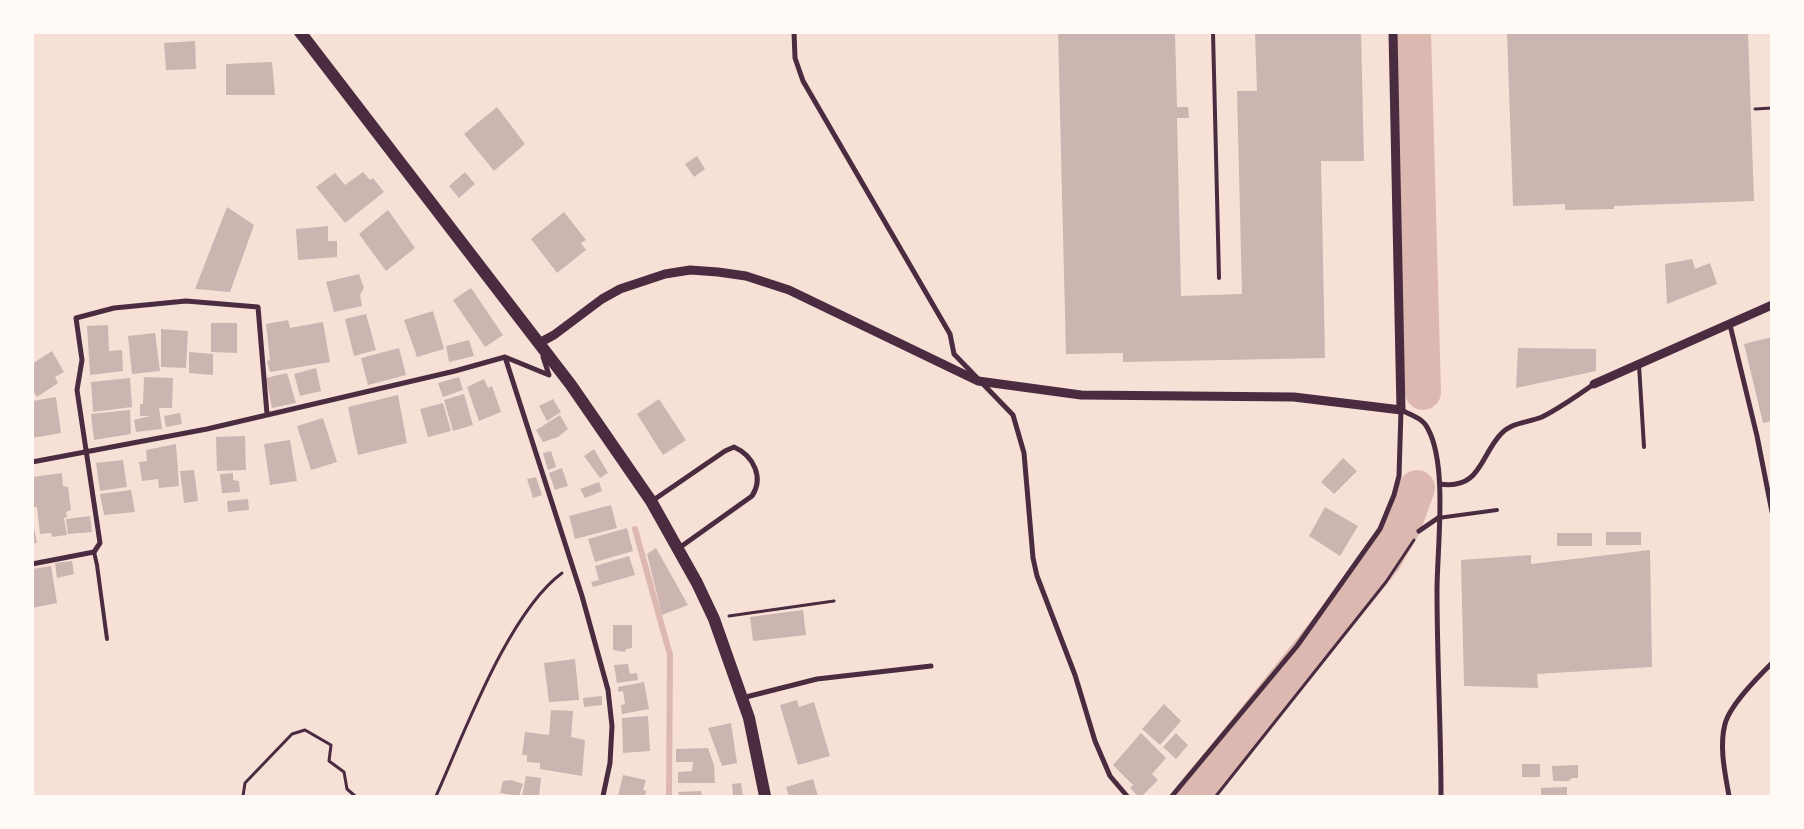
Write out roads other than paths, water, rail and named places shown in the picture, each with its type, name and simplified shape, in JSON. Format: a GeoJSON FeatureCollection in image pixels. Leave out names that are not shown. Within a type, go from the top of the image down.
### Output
{"type":"FeatureCollection","features":[{"type":"Feature","properties":{"kind":"main road"},"geometry":{"type":"LineString","coordinates":[[300,32],[539,343],[651,501],[678,548],[714,619],[749,718],[765,796]]}},
{"type":"Feature","properties":{"kind":"street"},"geometry":{"type":"LineString","coordinates":[[794,32],[795,58],[803,81],[950,334],[954,354],[978,381],[1013,414],[1024,453],[1033,558],[1037,576],[1075,675],[1095,741],[1110,776],[1127,796]]}},
{"type":"Feature","properties":{"kind":"street"},"geometry":{"type":"LineString","coordinates":[[1172,796],[1297,646],[1380,529],[1400,476],[1401,410],[1393,32]]}},
{"type":"Feature","properties":{"kind":"street"},"geometry":{"type":"LineString","coordinates":[[32,462],[207,429],[455,371],[505,356],[549,375],[539,343],[554,335],[602,299],[620,290],[665,274],[690,270],[746,276],[789,290],[978,381],[1082,395],[1294,397],[1401,410],[1417,417],[1428,428],[1434,443],[1440,484],[1437,592],[1441,796]]}},
{"type":"Feature","properties":{"kind":"street"},"geometry":{"type":"LineString","coordinates":[[32,564],[94,552],[100,543],[77,390],[82,360],[76,318],[114,308],[186,301],[258,307],[267,414]]}},
{"type":"Feature","properties":{"kind":"street"},"geometry":{"type":"LineString","coordinates":[[1440,484],[1460,483],[1472,476],[1479,470],[1500,434],[1510,426],[1539,418],[1555,410],[1594,384],[1772,305]]}},
{"type":"Feature","properties":{"kind":"street"},"geometry":{"type":"LineString","coordinates":[[1730,325],[1757,436],[1772,512]]}},
{"type":"Feature","properties":{"kind":"street"},"geometry":{"type":"LineString","coordinates":[[505,356],[574,568],[608,690],[612,726],[610,763],[603,796]]}},
{"type":"Feature","properties":{"kind":"street"},"geometry":{"type":"LineString","coordinates":[[651,501],[725,450],[734,447],[743,451],[753,462],[757,476],[757,488],[752,496],[678,548]]}},
{"type":"Feature","properties":{"kind":"street"},"geometry":{"type":"LineString","coordinates":[[1419,531],[1438,518]]}},
{"type":"Feature","properties":{"kind":"street"},"geometry":{"type":"LineString","coordinates":[[1729,796],[1724,767],[1725,722],[1750,684],[1772,663]]}},
{"type":"Feature","properties":{"kind":"street"},"geometry":{"type":"LineString","coordinates":[[742,698],[817,679],[932,666]]}},
{"type":"Feature","properties":{"kind":"lane"},"geometry":{"type":"LineString","coordinates":[[1213,32],[1219,278]]}},
{"type":"Feature","properties":{"kind":"lane"},"geometry":{"type":"LineString","coordinates":[[1639,365],[1644,447]]}},
{"type":"Feature","properties":{"kind":"lane"},"geometry":{"type":"LineString","coordinates":[[1438,518],[1497,510]]}},
{"type":"Feature","properties":{"kind":"lane"},"geometry":{"type":"LineString","coordinates":[[94,552],[98,565],[107,639]]}},
{"type":"Feature","properties":{"kind":"waterway"},"geometry":{"type":"LineString","coordinates":[[1413,32],[1423,392]]}},
{"type":"Feature","properties":{"kind":"waterway"},"geometry":{"type":"LineString","coordinates":[[1193,796],[1384,559],[1404,524],[1417,488]]}},
{"type":"Feature","properties":{"kind":"waterway"},"geometry":{"type":"LineString","coordinates":[[635,529],[670,655],[669,796]]}}]}
